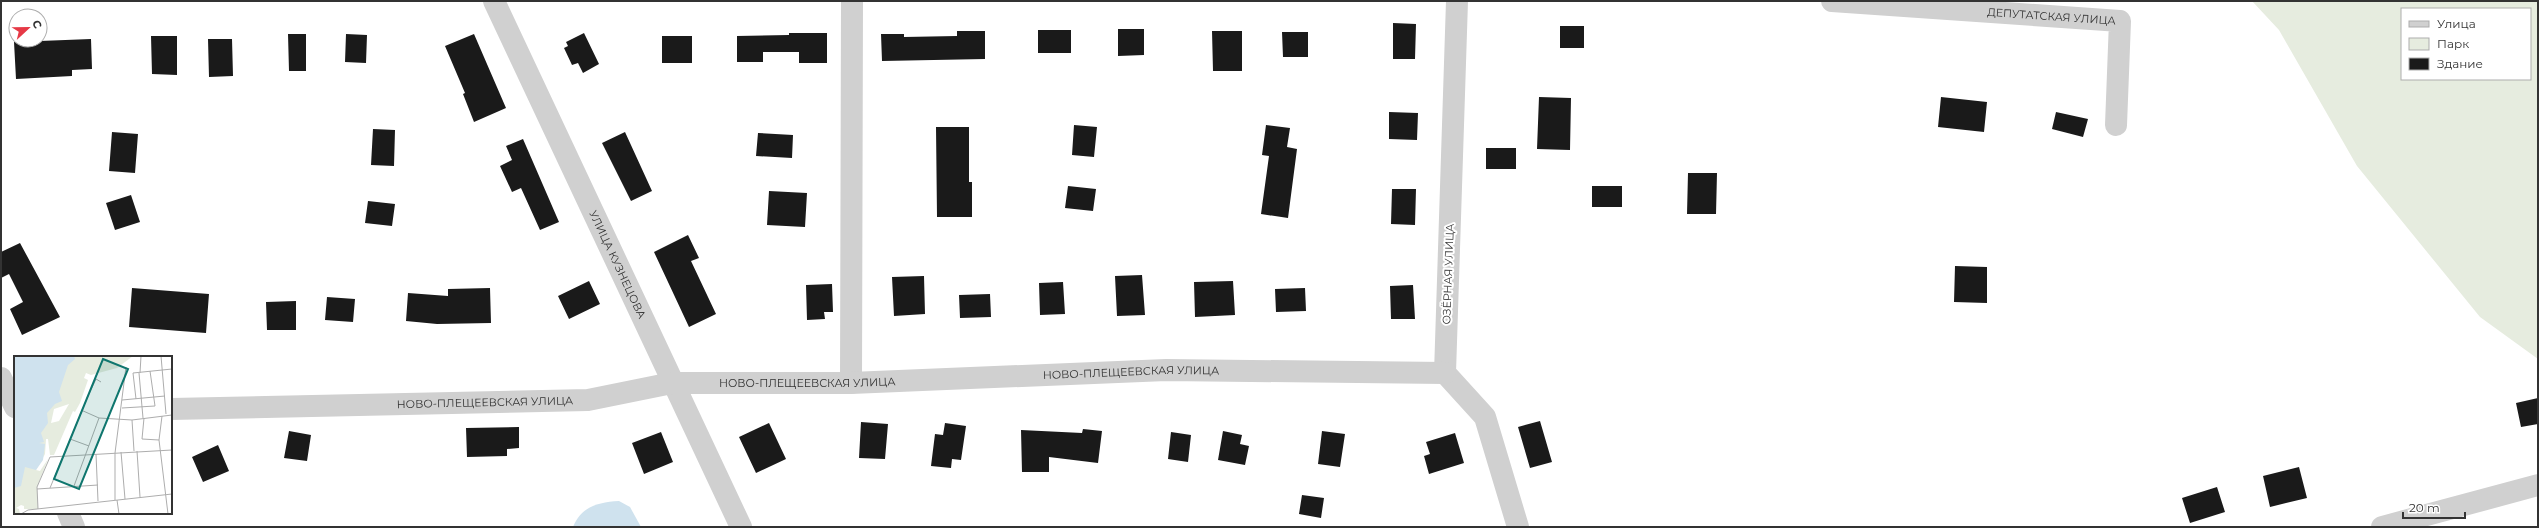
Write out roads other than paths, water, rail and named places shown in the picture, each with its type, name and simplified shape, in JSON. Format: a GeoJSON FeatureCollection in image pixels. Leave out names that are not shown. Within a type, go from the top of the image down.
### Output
{"type":"FeatureCollection","features":[{"type":"Feature","properties":{"kind":"street","name":"УЛИЦА КУЗНЕЦОВА"},"geometry":{"type":"LineString","coordinates":[[494,1],[672,383],[741,527]]}},
{"type":"Feature","properties":{"kind":"street"},"geometry":{"type":"LineString","coordinates":[[851,383],[852,1]]}},
{"type":"Feature","properties":{"kind":"street","name":"ОЗЁРНАЯ УЛИЦА"},"geometry":{"type":"LineString","coordinates":[[1445,373],[1457,1]]}},
{"type":"Feature","properties":{"kind":"street","name":"ДЕПУТАТСКАЯ УЛИЦА"},"geometry":{"type":"LineString","coordinates":[[1832,1],[2120,21],[2116,125]]}},
{"type":"Feature","properties":{"kind":"street","name":"НОВО-ПЛЕЩЕЕВСКАЯ УЛИЦА"},"geometry":{"type":"LineString","coordinates":[[172,409],[588,400],[672,383],[851,383],[1166,370],[1445,373]]}},
{"type":"Feature","properties":{"kind":"street"},"geometry":{"type":"LineString","coordinates":[[1445,373],[1486,417],[1518,527]]}},
{"type":"Feature","properties":{"kind":"street"},"geometry":{"type":"LineString","coordinates":[[1,378],[14,405]]}},
{"type":"Feature","properties":{"kind":"street"},"geometry":{"type":"LineString","coordinates":[[2382,527],[2538,484]]}},
{"type":"Feature","properties":{"kind":"street"},"geometry":{"type":"LineString","coordinates":[[68,514],[74,527]]}},
{"type":"Feature","properties":{"kind":"water"},"geometry":{"type":"Polygon","coordinates":[[[619,501],[630,507],[641,527],[573,527],[576,520],[591,507],[597,504],[619,501]]]}}]}
